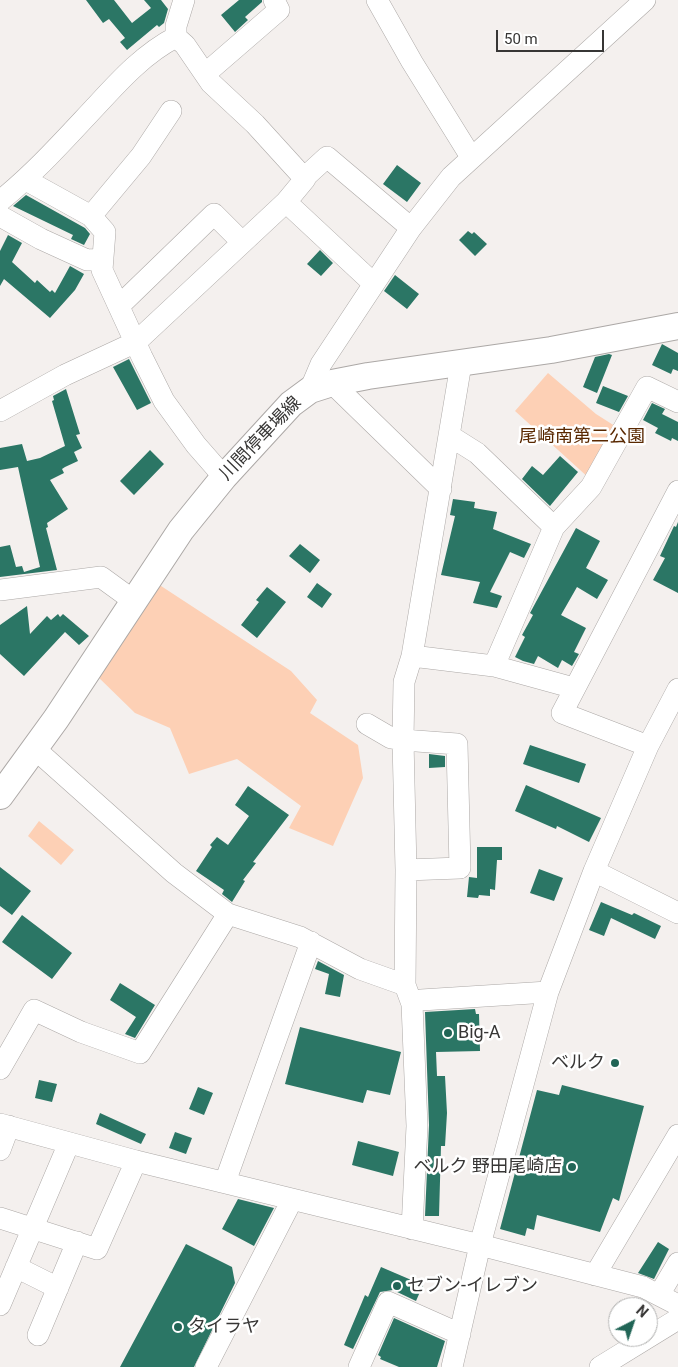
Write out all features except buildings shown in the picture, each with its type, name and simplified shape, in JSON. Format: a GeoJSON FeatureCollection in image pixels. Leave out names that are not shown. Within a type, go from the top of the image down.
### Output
{"type":"FeatureCollection","features":[{"type":"Feature","properties":{"kind":"main road","name":"川間停車場線"},"geometry":{"type":"LineString","coordinates":[[4,782],[35,749],[181,530],[224,477],[290,404],[321,387],[678,326]]}},
{"type":"Feature","properties":{"kind":"street"},"geometry":{"type":"LineString","coordinates":[[184,0],[176,26],[176,37],[185,46],[211,83],[255,124],[304,178]]}},
{"type":"Feature","properties":{"kind":"street"},"geometry":{"type":"LineString","coordinates":[[204,74],[279,10],[274,0]]}},
{"type":"Feature","properties":{"kind":"street"},"geometry":{"type":"LineString","coordinates":[[378,0],[412,62],[471,157]]}},
{"type":"Feature","properties":{"kind":"street"},"geometry":{"type":"LineString","coordinates":[[441,489],[321,387],[321,364],[432,199],[471,157],[645,0]]}},
{"type":"Feature","properties":{"kind":"street"},"geometry":{"type":"LineString","coordinates":[[0,201],[26,180],[116,85],[157,47],[176,37]]}},
{"type":"Feature","properties":{"kind":"street"},"geometry":{"type":"LineString","coordinates":[[91,216],[141,156],[171,111]]}},
{"type":"Feature","properties":{"kind":"street"},"geometry":{"type":"LineString","coordinates":[[0,410],[65,374],[136,342],[286,202],[304,178],[327,156],[411,228]]}},
{"type":"Feature","properties":{"kind":"street"},"geometry":{"type":"LineString","coordinates":[[26,180],[91,216],[105,232],[102,270],[164,401],[196,445],[224,477]]}},
{"type":"Feature","properties":{"kind":"street"},"geometry":{"type":"LineString","coordinates":[[286,202],[374,284]]}},
{"type":"Feature","properties":{"kind":"street"},"geometry":{"type":"LineString","coordinates":[[119,306],[214,214],[242,242]]}},
{"type":"Feature","properties":{"kind":"street"},"geometry":{"type":"LineString","coordinates":[[0,216],[41,239],[87,260],[103,259]]}},
{"type":"Feature","properties":{"kind":"street"},"geometry":{"type":"LineString","coordinates":[[412,1229],[417,1126],[408,995],[402,740],[404,682],[412,656],[461,364]]}},
{"type":"Feature","properties":{"kind":"street"},"geometry":{"type":"LineString","coordinates":[[494,666],[554,527],[592,487],[647,387],[678,402]]}},
{"type":"Feature","properties":{"kind":"street"},"geometry":{"type":"LineString","coordinates":[[450,436],[477,453],[554,527]]}},
{"type":"Feature","properties":{"kind":"street"},"geometry":{"type":"LineString","coordinates":[[648,746],[562,713],[678,491]]}},
{"type":"Feature","properties":{"kind":"street"},"geometry":{"type":"LineString","coordinates":[[0,590],[101,577],[134,601]]}},
{"type":"Feature","properties":{"kind":"street"},"geometry":{"type":"LineString","coordinates":[[412,656],[494,666],[574,688]]}},
{"type":"Feature","properties":{"kind":"street"},"geometry":{"type":"LineString","coordinates":[[452,1367],[480,1244],[548,992],[594,871],[648,746],[678,689]]}},
{"type":"Feature","properties":{"kind":"street"},"geometry":{"type":"LineString","coordinates":[[366,724],[392,738],[457,744],[460,868],[406,870]]}},
{"type":"Feature","properties":{"kind":"street"},"geometry":{"type":"LineString","coordinates":[[35,749],[174,874],[228,914],[300,937],[408,995],[421,1000],[548,992]]}},
{"type":"Feature","properties":{"kind":"street"},"geometry":{"type":"LineString","coordinates":[[594,871],[678,913]]}},
{"type":"Feature","properties":{"kind":"street"},"geometry":{"type":"LineString","coordinates":[[0,1069],[8,1035],[34,1010],[81,1032],[140,1053],[228,914]]}},
{"type":"Feature","properties":{"kind":"street"},"geometry":{"type":"LineString","coordinates":[[226,1182],[311,942]]}},
{"type":"Feature","properties":{"kind":"street"},"geometry":{"type":"LineString","coordinates":[[0,1150],[4,1125],[136,1161],[480,1244],[643,1287],[678,1305]]}},
{"type":"Feature","properties":{"kind":"street"},"geometry":{"type":"LineString","coordinates":[[596,1275],[678,1135]]}},
{"type":"Feature","properties":{"kind":"street"},"geometry":{"type":"LineString","coordinates":[[0,1305],[69,1143]]}},
{"type":"Feature","properties":{"kind":"street"},"geometry":{"type":"LineString","coordinates":[[0,1218],[97,1249],[136,1161]]}},
{"type":"Feature","properties":{"kind":"street"},"geometry":{"type":"LineString","coordinates":[[206,1367],[292,1200]]}},
{"type":"Feature","properties":{"kind":"street"},"geometry":{"type":"LineString","coordinates":[[38,1335],[78,1242]]}},
{"type":"Feature","properties":{"kind":"street"},"geometry":{"type":"LineString","coordinates":[[659,1295],[678,1263]]}},
{"type":"Feature","properties":{"kind":"street"},"geometry":{"type":"LineString","coordinates":[[16,1267],[58,1288]]}},
{"type":"Feature","properties":{"kind":"street"},"geometry":{"type":"LineString","coordinates":[[359,1367],[388,1302],[460,1334]]}},
{"type":"Feature","properties":{"kind":"street"},"geometry":{"type":"LineString","coordinates":[[608,1365],[678,1319]]}},
{"type":"Feature","properties":{"kind":"green space","name":"尾崎南第二公園"},"geometry":{"type":"Polygon","coordinates":[[[548,373],[596,414],[618,428],[590,479],[515,411],[548,373]]]}},
{"type":"Feature","properties":{"kind":"green space"},"geometry":{"type":"Polygon","coordinates":[[[158,584],[291,671],[317,700],[310,713],[358,745],[363,778],[333,846],[289,828],[301,806],[237,759],[189,774],[170,728],[135,713],[96,675],[158,584]]]}},
{"type":"Feature","properties":{"kind":"green space"},"geometry":{"type":"Polygon","coordinates":[[[39,821],[74,850],[61,865],[28,836],[39,821]]]}},
{"type":"Feature","properties":{"kind":"place","name":"Big-A"},"geometry":{"type":"Point","coordinates":[448,1033]}},
{"type":"Feature","properties":{"kind":"place","name":"ベルク"},"geometry":{"type":"Point","coordinates":[615,1063]}},
{"type":"Feature","properties":{"kind":"place","name":"ベルク 野田尾崎店"},"geometry":{"type":"Point","coordinates":[572,1167]}},
{"type":"Feature","properties":{"kind":"place","name":"セブン-イレブン"},"geometry":{"type":"Point","coordinates":[397,1286]}},
{"type":"Feature","properties":{"kind":"place","name":"タイラヤ"},"geometry":{"type":"Point","coordinates":[178,1327]}}]}
